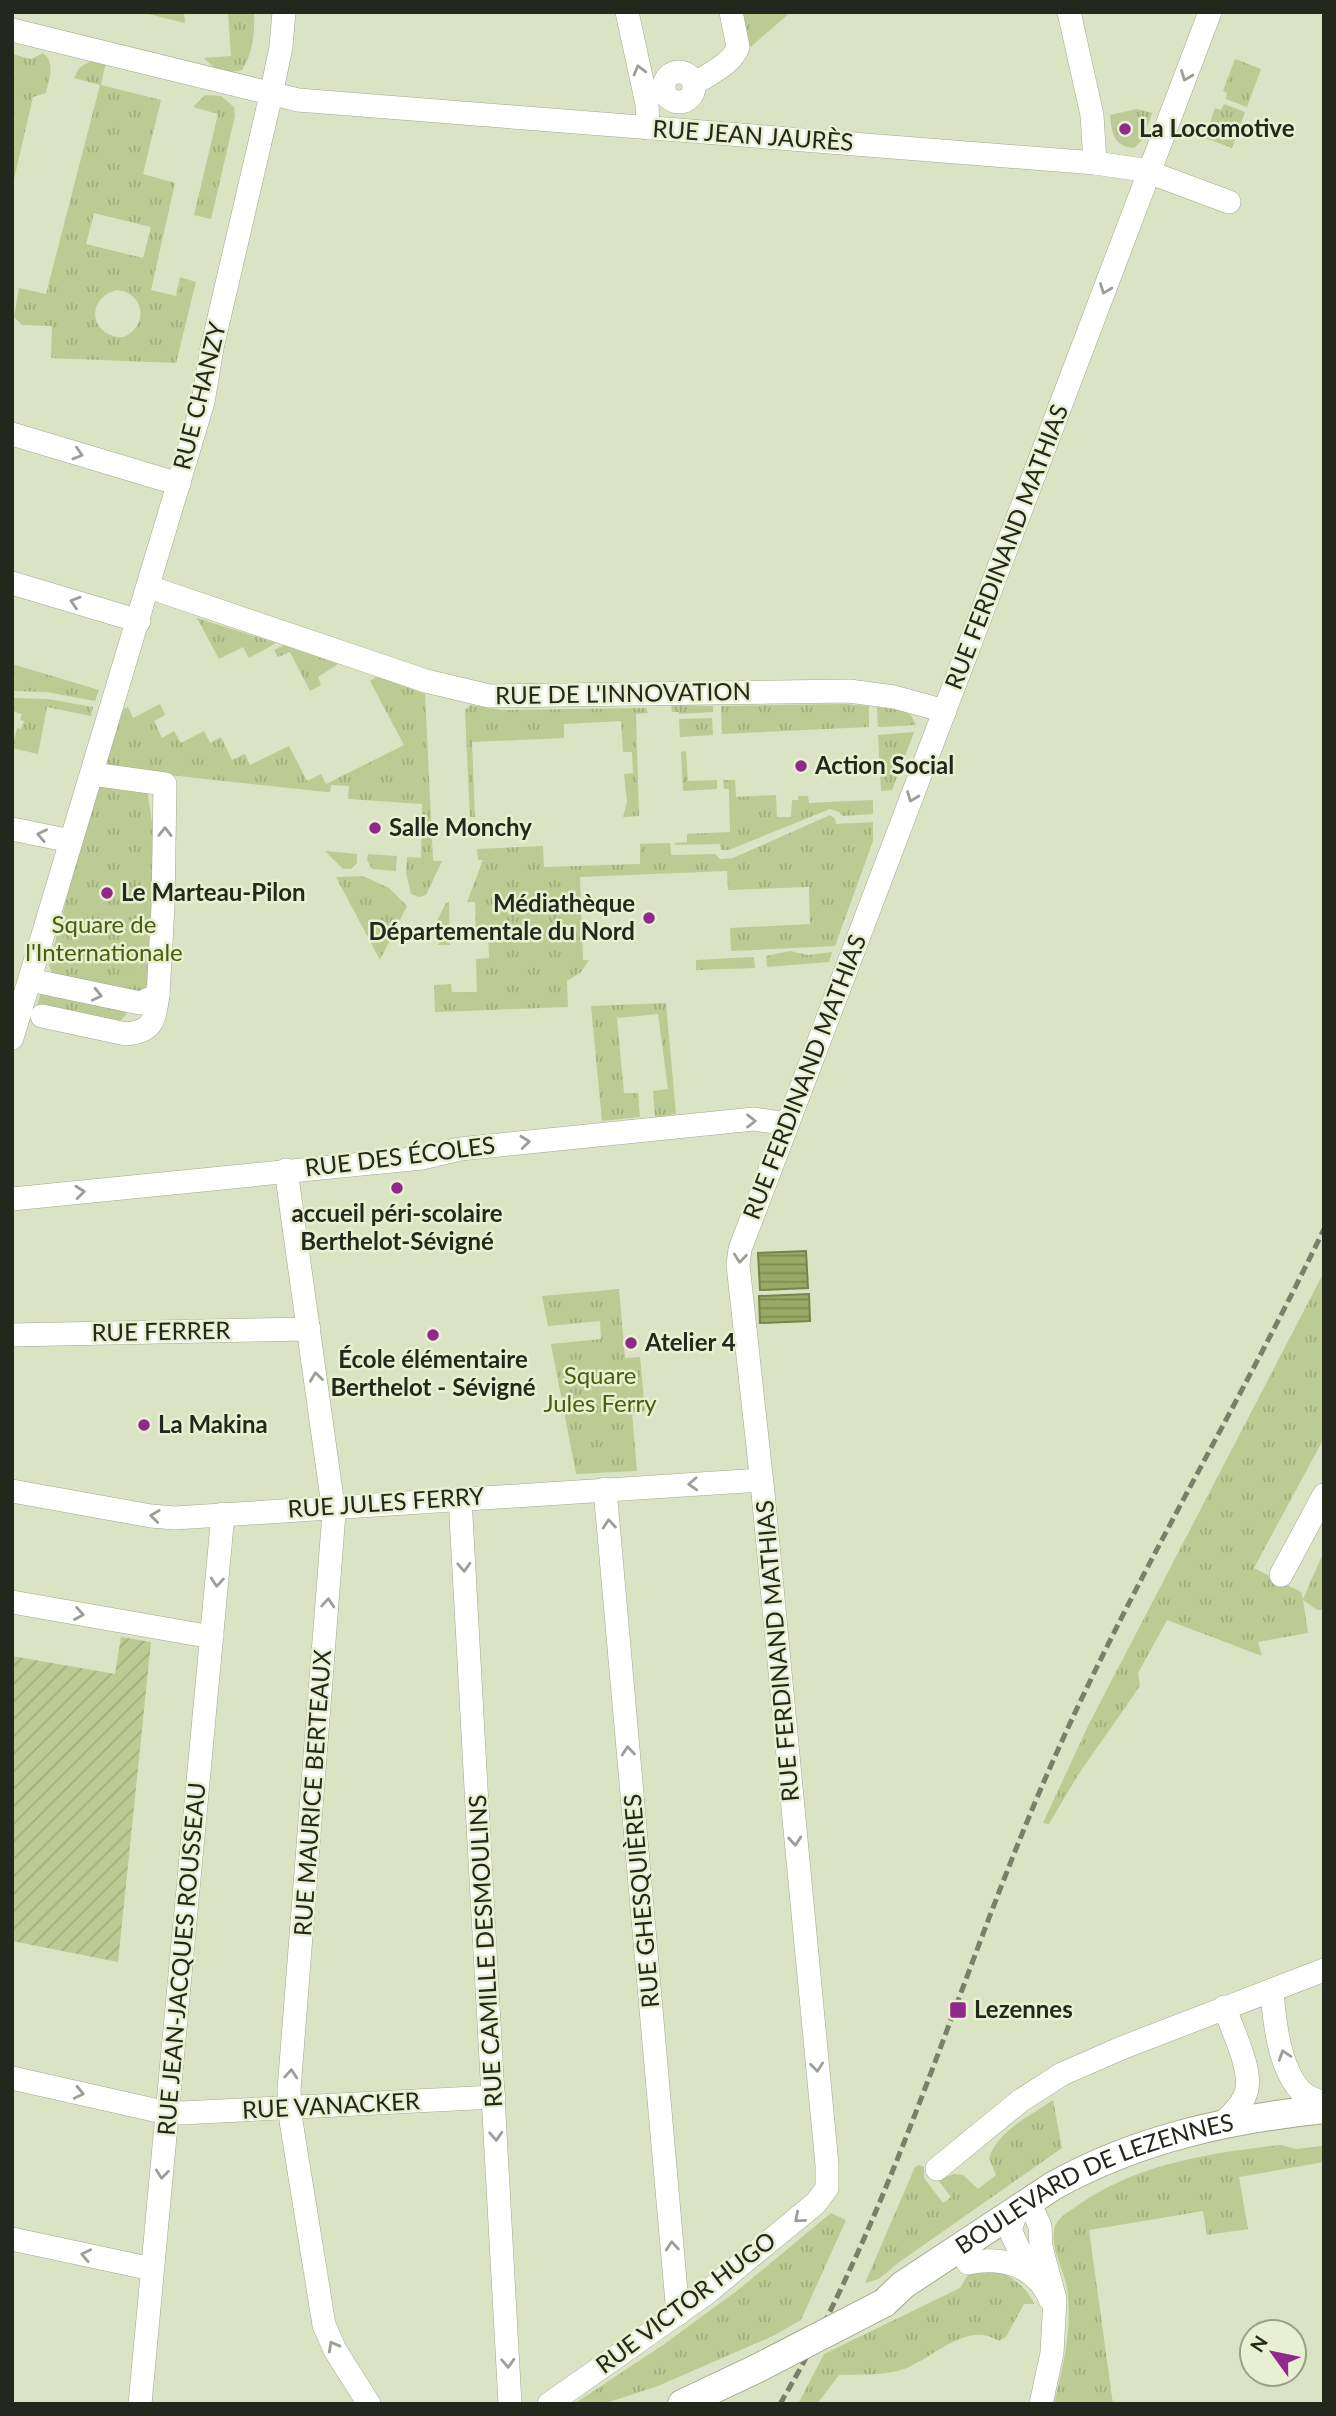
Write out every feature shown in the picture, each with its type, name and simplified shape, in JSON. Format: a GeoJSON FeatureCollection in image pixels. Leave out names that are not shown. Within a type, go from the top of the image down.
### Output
{"type":"FeatureCollection","features":[{"type":"Feature","properties":{"kind":"main road","name":"BOULEVARD DE LEZENNES"},"geometry":{"type":"LineString","coordinates":[[682,2402],[756,2369],[884,2303],[915,2293],[968,2263],[1064,2180],[1158,2141],[1221,2124],[1268,2115],[1324,2109]]}},
{"type":"Feature","properties":{"kind":"main road","name":"BOULEVARD DE LEZENNES"},"geometry":{"type":"LineString","coordinates":[[884,2303],[903,2285],[1085,2180],[1140,2156],[1198,2139],[1324,2121]]}},
{"type":"Feature","properties":{"kind":"street","name":"RUE CHANZY"},"geometry":{"type":"LineString","coordinates":[[12,1038],[22,992],[139,621],[207,386],[212,348],[281,47],[284,12]]}},
{"type":"Feature","properties":{"kind":"street"},"geometry":{"type":"LineString","coordinates":[[627,12],[647,104],[648,128]]}},
{"type":"Feature","properties":{"kind":"street"},"geometry":{"type":"LineString","coordinates":[[694,84],[727,62],[736,52],[738,47],[731,12]]}},
{"type":"Feature","properties":{"kind":"street"},"geometry":{"type":"LineString","coordinates":[[1069,12],[1092,115],[1095,163]]}},
{"type":"Feature","properties":{"kind":"street","name":"RUE FERDINAND MATHIAS"},"geometry":{"type":"LineString","coordinates":[[821,2198],[827,2188],[827,2165],[738,1258],[1210,12]]}},
{"type":"Feature","properties":{"kind":"street","name":"RUE JEAN JAURÈS"},"geometry":{"type":"LineString","coordinates":[[12,30],[271,95],[310,101],[1095,163],[1131,167],[1229,202]]}},
{"type":"Feature","properties":{"kind":"street"},"geometry":{"type":"LineString","coordinates":[[12,435],[179,484]]}},
{"type":"Feature","properties":{"kind":"street"},"geometry":{"type":"LineString","coordinates":[[12,583],[139,621]]}},
{"type":"Feature","properties":{"kind":"street","name":"RUE DE L'INNOVATION"},"geometry":{"type":"LineString","coordinates":[[149,587],[426,681],[480,695],[512,697],[849,691],[903,699],[945,711]]}},
{"type":"Feature","properties":{"kind":"street"},"geometry":{"type":"LineString","coordinates":[[42,1016],[126,1034],[146,1029],[154,1020],[163,906],[165,784],[92,774]]}},
{"type":"Feature","properties":{"kind":"street"},"geometry":{"type":"LineString","coordinates":[[12,829],[71,841]]}},
{"type":"Feature","properties":{"kind":"street"},"geometry":{"type":"LineString","coordinates":[[22,992],[140,1003],[158,995]]}},
{"type":"Feature","properties":{"kind":"street","name":"RUE DES ÉCOLES"},"geometry":{"type":"LineString","coordinates":[[12,1199],[422,1158],[460,1149],[754,1119],[787,1124]]}},
{"type":"Feature","properties":{"kind":"street","name":"RUE MAURICE BERTEAUX"},"geometry":{"type":"LineString","coordinates":[[286,1170],[334,1507],[290,2108],[324,2325],[335,2350],[369,2404]]}},
{"type":"Feature","properties":{"kind":"street","name":"RUE FERRER"},"geometry":{"type":"LineString","coordinates":[[12,1335],[309,1329]]}},
{"type":"Feature","properties":{"kind":"street","name":"RUE JULES FERRY"},"geometry":{"type":"LineString","coordinates":[[12,1491],[163,1517],[761,1480]]}},
{"type":"Feature","properties":{"kind":"street","name":"RUE GHESQUIÈRES"},"geometry":{"type":"LineString","coordinates":[[605,1489],[678,2314]]}},
{"type":"Feature","properties":{"kind":"street"},"geometry":{"type":"LineString","coordinates":[[1281,1575],[1324,1495]]}},
{"type":"Feature","properties":{"kind":"street","name":"RUE CAMILLE DESMOULINS"},"geometry":{"type":"LineString","coordinates":[[460,1498],[510,2404]]}},
{"type":"Feature","properties":{"kind":"street","name":"RUE JEAN-JACQUES ROUSSEAU"},"geometry":{"type":"LineString","coordinates":[[140,2404],[223,1514]]}},
{"type":"Feature","properties":{"kind":"street"},"geometry":{"type":"LineString","coordinates":[[12,1602],[212,1637]]}},
{"type":"Feature","properties":{"kind":"street"},"geometry":{"type":"LineString","coordinates":[[937,2169],[1013,2106],[1046,2083],[1094,2059],[1324,1970]]}},
{"type":"Feature","properties":{"kind":"street"},"geometry":{"type":"LineString","coordinates":[[1272,1990],[1278,2038],[1293,2079],[1305,2095],[1324,2103]]}},
{"type":"Feature","properties":{"kind":"street"},"geometry":{"type":"LineString","coordinates":[[1221,2124],[1235,2112],[1244,2099],[1249,2080],[1224,2007]]}},
{"type":"Feature","properties":{"kind":"street","name":"RUE VANACKER"},"geometry":{"type":"LineString","coordinates":[[12,2078],[168,2112],[494,2097]]}},
{"type":"Feature","properties":{"kind":"street","name":"RUE VICTOR HUGO"},"geometry":{"type":"LineString","coordinates":[[548,2404],[678,2314],[821,2198]]}},
{"type":"Feature","properties":{"kind":"street"},"geometry":{"type":"LineString","coordinates":[[1023,2216],[1041,2283],[1049,2296],[1055,2319]]}},
{"type":"Feature","properties":{"kind":"street"},"geometry":{"type":"LineString","coordinates":[[1023,2216],[1041,2247],[1055,2299],[1052,2353],[1041,2404]]}},
{"type":"Feature","properties":{"kind":"street"},"geometry":{"type":"LineString","coordinates":[[14,2247],[152,2269]]}},
{"type":"Feature","properties":{"kind":"street"},"geometry":{"type":"LineString","coordinates":[[968,2263],[990,2260],[1009,2263],[1025,2270],[1041,2283]]}},
{"type":"Feature","properties":{"kind":"green space"},"geometry":{"type":"Polygon","coordinates":[[[140,12],[184,12],[185,23],[140,12]]]}},
{"type":"Feature","properties":{"kind":"green space"},"geometry":{"type":"Polygon","coordinates":[[[228,12],[254,12],[251,50],[242,70],[222,70],[204,58],[231,56],[228,12]]]}},
{"type":"Feature","properties":{"kind":"green space"},"geometry":{"type":"Polygon","coordinates":[[[738,12],[791,12],[747,50],[738,12]]]}},
{"type":"Feature","properties":{"kind":"green space"},"geometry":{"type":"Polygon","coordinates":[[[43,53],[50,66],[49,82],[46,93],[33,97],[12,188],[12,54],[31,59],[43,53]]]}},
{"type":"Feature","properties":{"kind":"green space"},"geometry":{"type":"Polygon","coordinates":[[[1235,59],[1261,69],[1247,107],[1226,99],[1227,93],[1223,91],[1235,59]]]}},
{"type":"Feature","properties":{"kind":"green space"},"geometry":{"type":"Polygon","coordinates":[[[92,60],[106,62],[101,85],[161,100],[143,174],[175,183],[151,290],[176,296],[180,277],[196,282],[176,363],[51,358],[52,326],[22,325],[14,317],[19,288],[46,294],[100,85],[74,78],[79,68],[92,60]],[[94,213],[86,244],[143,258],[151,227],[94,213]],[[117,290],[106,294],[99,301],[95,317],[104,331],[113,336],[124,337],[137,325],[140,310],[133,297],[117,290]]]}},
{"type":"Feature","properties":{"kind":"green space"},"geometry":{"type":"Polygon","coordinates":[[[205,95],[221,96],[234,107],[235,116],[211,219],[194,215],[218,114],[193,107],[205,95]]]}},
{"type":"Feature","properties":{"kind":"green space"},"geometry":{"type":"Polygon","coordinates":[[[1224,104],[1245,112],[1232,148],[1205,138],[1215,108],[1221,110],[1224,104]]]}},
{"type":"Feature","properties":{"kind":"green space"},"geometry":{"type":"Polygon","coordinates":[[[1137,109],[1152,113],[1143,139],[1134,148],[1127,147],[1115,138],[1110,115],[1137,109]]]}},
{"type":"Feature","properties":{"kind":"green space"},"geometry":{"type":"Polygon","coordinates":[[[197,618],[276,643],[249,658],[243,647],[219,659],[197,618]]]}},
{"type":"Feature","properties":{"kind":"green space"},"geometry":{"type":"Polygon","coordinates":[[[284,645],[338,664],[318,677],[321,685],[310,691],[290,652],[278,657],[274,650],[284,645]]]}},
{"type":"Feature","properties":{"kind":"green space"},"geometry":{"type":"Polygon","coordinates":[[[12,664],[99,690],[95,701],[46,692],[12,691],[12,664]]]}},
{"type":"Feature","properties":{"kind":"green space"},"geometry":{"type":"Polygon","coordinates":[[[377,676],[425,694],[433,861],[442,861],[426,895],[419,897],[411,894],[406,873],[407,857],[421,858],[422,804],[348,799],[349,786],[331,785],[330,792],[326,792],[105,768],[121,710],[128,707],[133,718],[160,704],[165,715],[154,721],[162,738],[174,731],[181,743],[204,731],[210,743],[221,737],[232,760],[245,754],[250,765],[289,746],[307,781],[321,774],[326,784],[404,745],[370,681],[377,676]]]}},
{"type":"Feature","properties":{"kind":"green space"},"geometry":{"type":"Polygon","coordinates":[[[12,698],[48,699],[93,707],[91,716],[47,707],[38,754],[12,748],[17,728],[21,729],[24,721],[20,720],[22,714],[12,711],[12,698]]]}},
{"type":"Feature","properties":{"kind":"green space"},"geometry":{"type":"Polygon","coordinates":[[[471,705],[502,710],[646,708],[648,713],[636,714],[639,816],[623,817],[627,802],[624,774],[633,773],[632,752],[623,752],[621,721],[564,724],[564,738],[472,742],[475,817],[470,817],[465,710],[471,705]]]}},
{"type":"Feature","properties":{"kind":"green space"},"geometry":{"type":"Polygon","coordinates":[[[671,705],[713,706],[713,712],[679,714],[672,712],[671,705]]]}},
{"type":"Feature","properties":{"kind":"green space"},"geometry":{"type":"Polygon","coordinates":[[[721,706],[869,706],[869,727],[722,734],[721,706]]]}},
{"type":"Feature","properties":{"kind":"green space"},"geometry":{"type":"Polygon","coordinates":[[[877,707],[900,710],[911,715],[916,725],[878,727],[877,707]]]}},
{"type":"Feature","properties":{"kind":"green space"},"geometry":{"type":"Polygon","coordinates":[[[712,718],[713,735],[680,737],[679,719],[712,718]]]}},
{"type":"Feature","properties":{"kind":"green space"},"geometry":{"type":"Polygon","coordinates":[[[914,732],[892,790],[881,791],[878,735],[914,732]]]}},
{"type":"Feature","properties":{"kind":"green space"},"geometry":{"type":"Polygon","coordinates":[[[686,751],[688,781],[717,780],[717,789],[683,791],[681,752],[686,751]]]}},
{"type":"Feature","properties":{"kind":"green space"},"geometry":{"type":"Polygon","coordinates":[[[723,780],[735,780],[736,797],[776,795],[777,817],[791,817],[792,800],[798,800],[798,796],[808,796],[809,803],[873,800],[873,814],[842,816],[830,809],[729,850],[721,850],[720,844],[675,845],[687,842],[687,834],[730,832],[729,789],[724,789],[723,780]]]}},
{"type":"Feature","properties":{"kind":"green space","name":"Square de l'Internationale"},"geometry":{"type":"Polygon","coordinates":[[[102,782],[145,790],[153,830],[150,976],[144,991],[132,996],[53,975],[49,965],[96,788],[102,782]]]}},
{"type":"Feature","properties":{"kind":"green space"},"geometry":{"type":"Polygon","coordinates":[[[830,815],[836,824],[873,822],[873,841],[835,946],[731,951],[730,928],[810,924],[809,887],[728,890],[727,871],[580,877],[583,960],[589,960],[581,972],[567,981],[568,1007],[435,1012],[434,985],[451,984],[452,992],[477,992],[476,959],[489,958],[488,933],[476,933],[475,902],[467,902],[483,860],[478,860],[477,849],[543,846],[544,867],[640,864],[640,844],[670,843],[671,855],[715,854],[720,859],[733,858],[830,815]]]}},
{"type":"Feature","properties":{"kind":"green space"},"geometry":{"type":"Polygon","coordinates":[[[325,851],[357,854],[357,863],[351,869],[343,869],[325,851]]]}},
{"type":"Feature","properties":{"kind":"green space"},"geometry":{"type":"Polygon","coordinates":[[[368,854],[397,856],[396,871],[372,869],[367,860],[368,854]]]}},
{"type":"Feature","properties":{"kind":"green space"},"geometry":{"type":"Polygon","coordinates":[[[363,876],[389,888],[407,906],[380,960],[336,877],[363,876]]]}},
{"type":"Feature","properties":{"kind":"green space"},"geometry":{"type":"Polygon","coordinates":[[[449,902],[450,945],[438,945],[443,932],[433,928],[449,902]]]}},
{"type":"Feature","properties":{"kind":"green space"},"geometry":{"type":"Polygon","coordinates":[[[79,937],[136,952],[132,970],[75,955],[79,937]]]}},
{"type":"Feature","properties":{"kind":"green space"},"geometry":{"type":"Polygon","coordinates":[[[790,951],[808,955],[832,952],[829,962],[767,967],[766,956],[790,951]]]}},
{"type":"Feature","properties":{"kind":"green space"},"geometry":{"type":"Polygon","coordinates":[[[754,957],[755,968],[696,970],[696,960],[754,957]]]}},
{"type":"Feature","properties":{"kind":"green space"},"geometry":{"type":"Polygon","coordinates":[[[43,985],[126,1011],[126,1015],[118,1023],[37,1006],[43,985]]]}},
{"type":"Feature","properties":{"kind":"green space"},"geometry":{"type":"Polygon","coordinates":[[[666,1003],[676,1114],[655,1117],[653,1091],[668,1089],[658,1014],[617,1018],[624,1093],[638,1093],[640,1117],[602,1121],[591,1006],[666,1003]]]}},
{"type":"Feature","properties":{"kind":"green space"},"geometry":{"type":"Polygon","coordinates":[[[1324,1272],[1324,1438],[1254,1568],[1301,1592],[1303,1599],[1324,1551],[1324,1610],[1317,1610],[1303,1600],[1308,1633],[1258,1642],[1262,1656],[1167,1620],[1138,1673],[1140,1686],[1078,1775],[1049,1824],[1043,1823],[1088,1726],[1324,1272]]]}},
{"type":"Feature","properties":{"kind":"green space","name":"Square Jules Ferry"},"geometry":{"type":"Polygon","coordinates":[[[619,1289],[625,1358],[640,1357],[645,1411],[632,1413],[637,1471],[576,1474],[551,1344],[601,1339],[600,1321],[548,1326],[542,1296],[619,1289]]]}},
{"type":"Feature","properties":{"kind":"green space"},"geometry":{"type":"Polygon","coordinates":[[[635,1364],[639,1398],[608,1401],[604,1369],[635,1364]]]}},
{"type":"Feature","properties":{"kind":"green space"},"geometry":{"type":"Polygon","coordinates":[[[121,1637],[151,1642],[118,1962],[12,1941],[12,1656],[115,1674],[121,1637]]]}},
{"type":"Feature","properties":{"kind":"green space"},"geometry":{"type":"Polygon","coordinates":[[[1053,2100],[1062,2148],[879,2279],[865,2283],[915,2167],[924,2167],[924,2178],[943,2203],[951,2197],[938,2180],[954,2174],[963,2175],[978,2189],[996,2175],[989,2158],[1000,2139],[1016,2124],[1053,2100]]]}},
{"type":"Feature","properties":{"kind":"green space"},"geometry":{"type":"Polygon","coordinates":[[[1281,2145],[1296,2149],[1322,2146],[1324,2162],[1239,2177],[1248,2229],[1207,2235],[1203,2211],[1089,2230],[1113,2404],[1054,2404],[1069,2318],[1067,2288],[1054,2245],[1054,2231],[1058,2220],[1097,2193],[1147,2171],[1200,2157],[1281,2145]]]}},
{"type":"Feature","properties":{"kind":"green space"},"geometry":{"type":"Polygon","coordinates":[[[831,2213],[846,2220],[801,2320],[775,2335],[658,2386],[603,2404],[574,2404],[663,2345],[738,2290],[831,2213]]]}},
{"type":"Feature","properties":{"kind":"green space"},"geometry":{"type":"Polygon","coordinates":[[[992,2267],[1022,2286],[1034,2304],[1024,2304],[1006,2337],[999,2341],[975,2335],[963,2338],[915,2364],[888,2373],[839,2375],[817,2404],[798,2404],[824,2354],[960,2288],[972,2268],[992,2267]]]}},
{"type":"Feature","properties":{"kind":"shaded area"},"geometry":{"type":"Polygon","coordinates":[[[806,1251],[808,1288],[760,1290],[758,1253],[806,1251]]]}},
{"type":"Feature","properties":{"kind":"shaded area"},"geometry":{"type":"Polygon","coordinates":[[[809,1294],[810,1321],[760,1323],[759,1296],[809,1294]]]}},
{"type":"Feature","properties":{"kind":"railway"},"geometry":{"type":"LineString","coordinates":[[780,2404],[855,2259],[887,2185],[1004,1880],[1066,1731],[1138,1586],[1324,1229]]}},
{"type":"Feature","properties":{"kind":"place","name":"La Locomotive"},"geometry":{"type":"Point","coordinates":[1125,129]}},
{"type":"Feature","properties":{"kind":"place","name":"Action Social"},"geometry":{"type":"Point","coordinates":[801,766]}},
{"type":"Feature","properties":{"kind":"place","name":"Salle Monchy"},"geometry":{"type":"Point","coordinates":[375,828]}},
{"type":"Feature","properties":{"kind":"place","name":"Le Marteau-Pilon"},"geometry":{"type":"Point","coordinates":[107,893]}},
{"type":"Feature","properties":{"kind":"place","name":"Médiathèque Départementale du Nord"},"geometry":{"type":"Point","coordinates":[649,918]}},
{"type":"Feature","properties":{"kind":"place","name":"accueil péri-scolaire Berthelot-Sévigné"},"geometry":{"type":"Point","coordinates":[397,1188]}},
{"type":"Feature","properties":{"kind":"place","name":"École élémentaire Berthelot - Sévigné"},"geometry":{"type":"Point","coordinates":[433,1335]}},
{"type":"Feature","properties":{"kind":"place","name":"Atelier 4"},"geometry":{"type":"Point","coordinates":[631,1343]}},
{"type":"Feature","properties":{"kind":"place","name":"La Makina"},"geometry":{"type":"Point","coordinates":[144,1425]}},
{"type":"Feature","properties":{"kind":"place","name":"Lezennes"},"geometry":{"type":"Point","coordinates":[958,2010]}}]}
